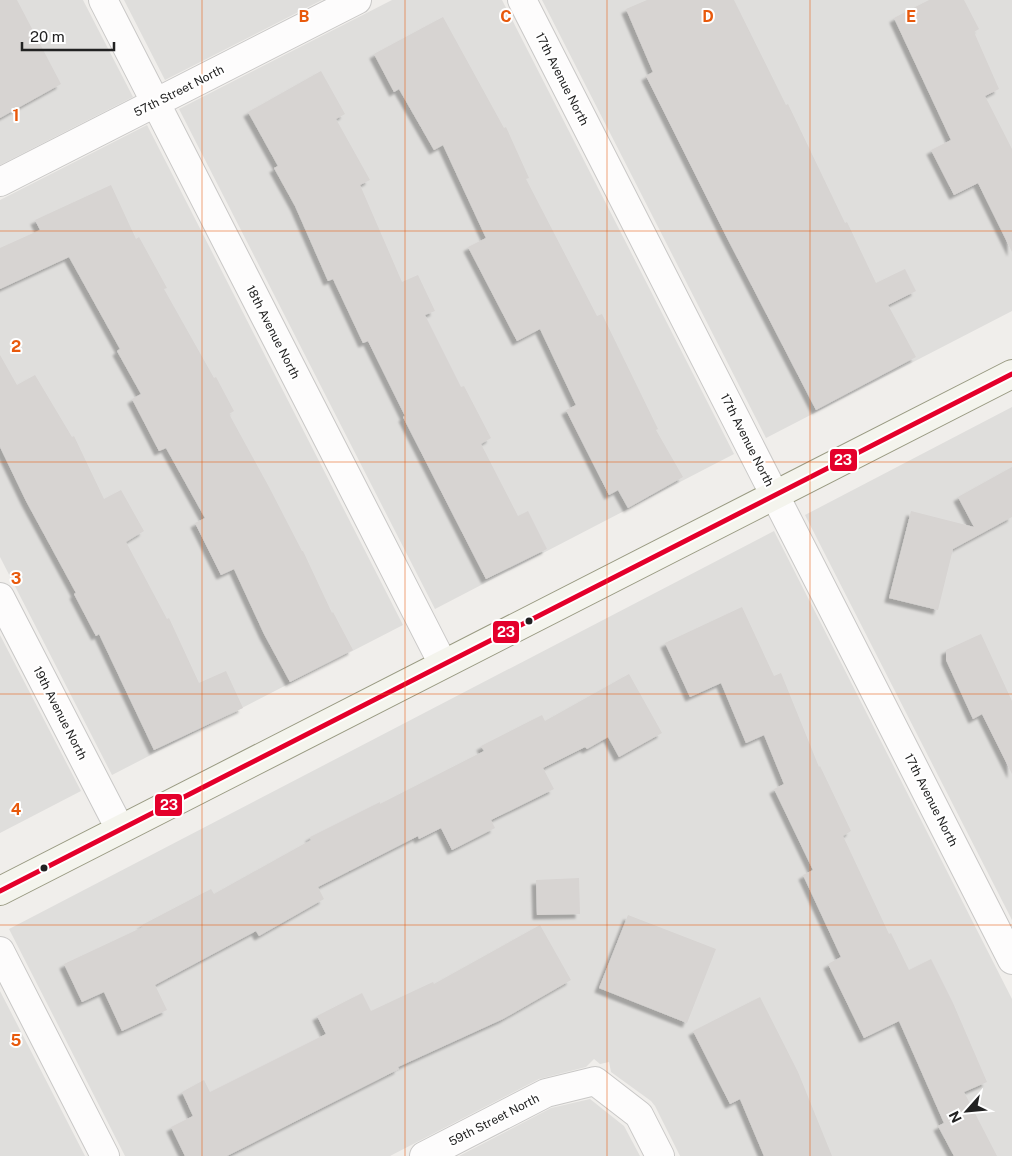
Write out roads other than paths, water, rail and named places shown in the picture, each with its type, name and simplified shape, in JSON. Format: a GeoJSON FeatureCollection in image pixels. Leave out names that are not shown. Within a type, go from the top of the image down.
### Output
{"type":"FeatureCollection","features":[{"type":"Feature","properties":{"kind":"street","name":"18th Avenue North"},"geometry":{"type":"LineString","coordinates":[[103,0],[443,664]]}},
{"type":"Feature","properties":{"kind":"street","name":"57th Street North"},"geometry":{"type":"LineString","coordinates":[[0,182],[357,0]]}},
{"type":"Feature","properties":{"kind":"street","name":"17th Avenue North"},"geometry":{"type":"LineString","coordinates":[[522,0],[1012,960]]}},
{"type":"Feature","properties":{"kind":"street"},"geometry":{"type":"LineString","coordinates":[[0,891],[1012,374]]}},
{"type":"Feature","properties":{"kind":"street","name":"19th Avenue North"},"geometry":{"type":"LineString","coordinates":[[0,597],[120,830]]}},
{"type":"Feature","properties":{"kind":"street"},"geometry":{"type":"LineString","coordinates":[[0,951],[105,1156]]}},
{"type":"Feature","properties":{"kind":"street","name":"59th Street North"},"geometry":{"type":"LineString","coordinates":[[424,1156],[546,1093],[595,1081],[639,1115],[660,1156]]}}]}
